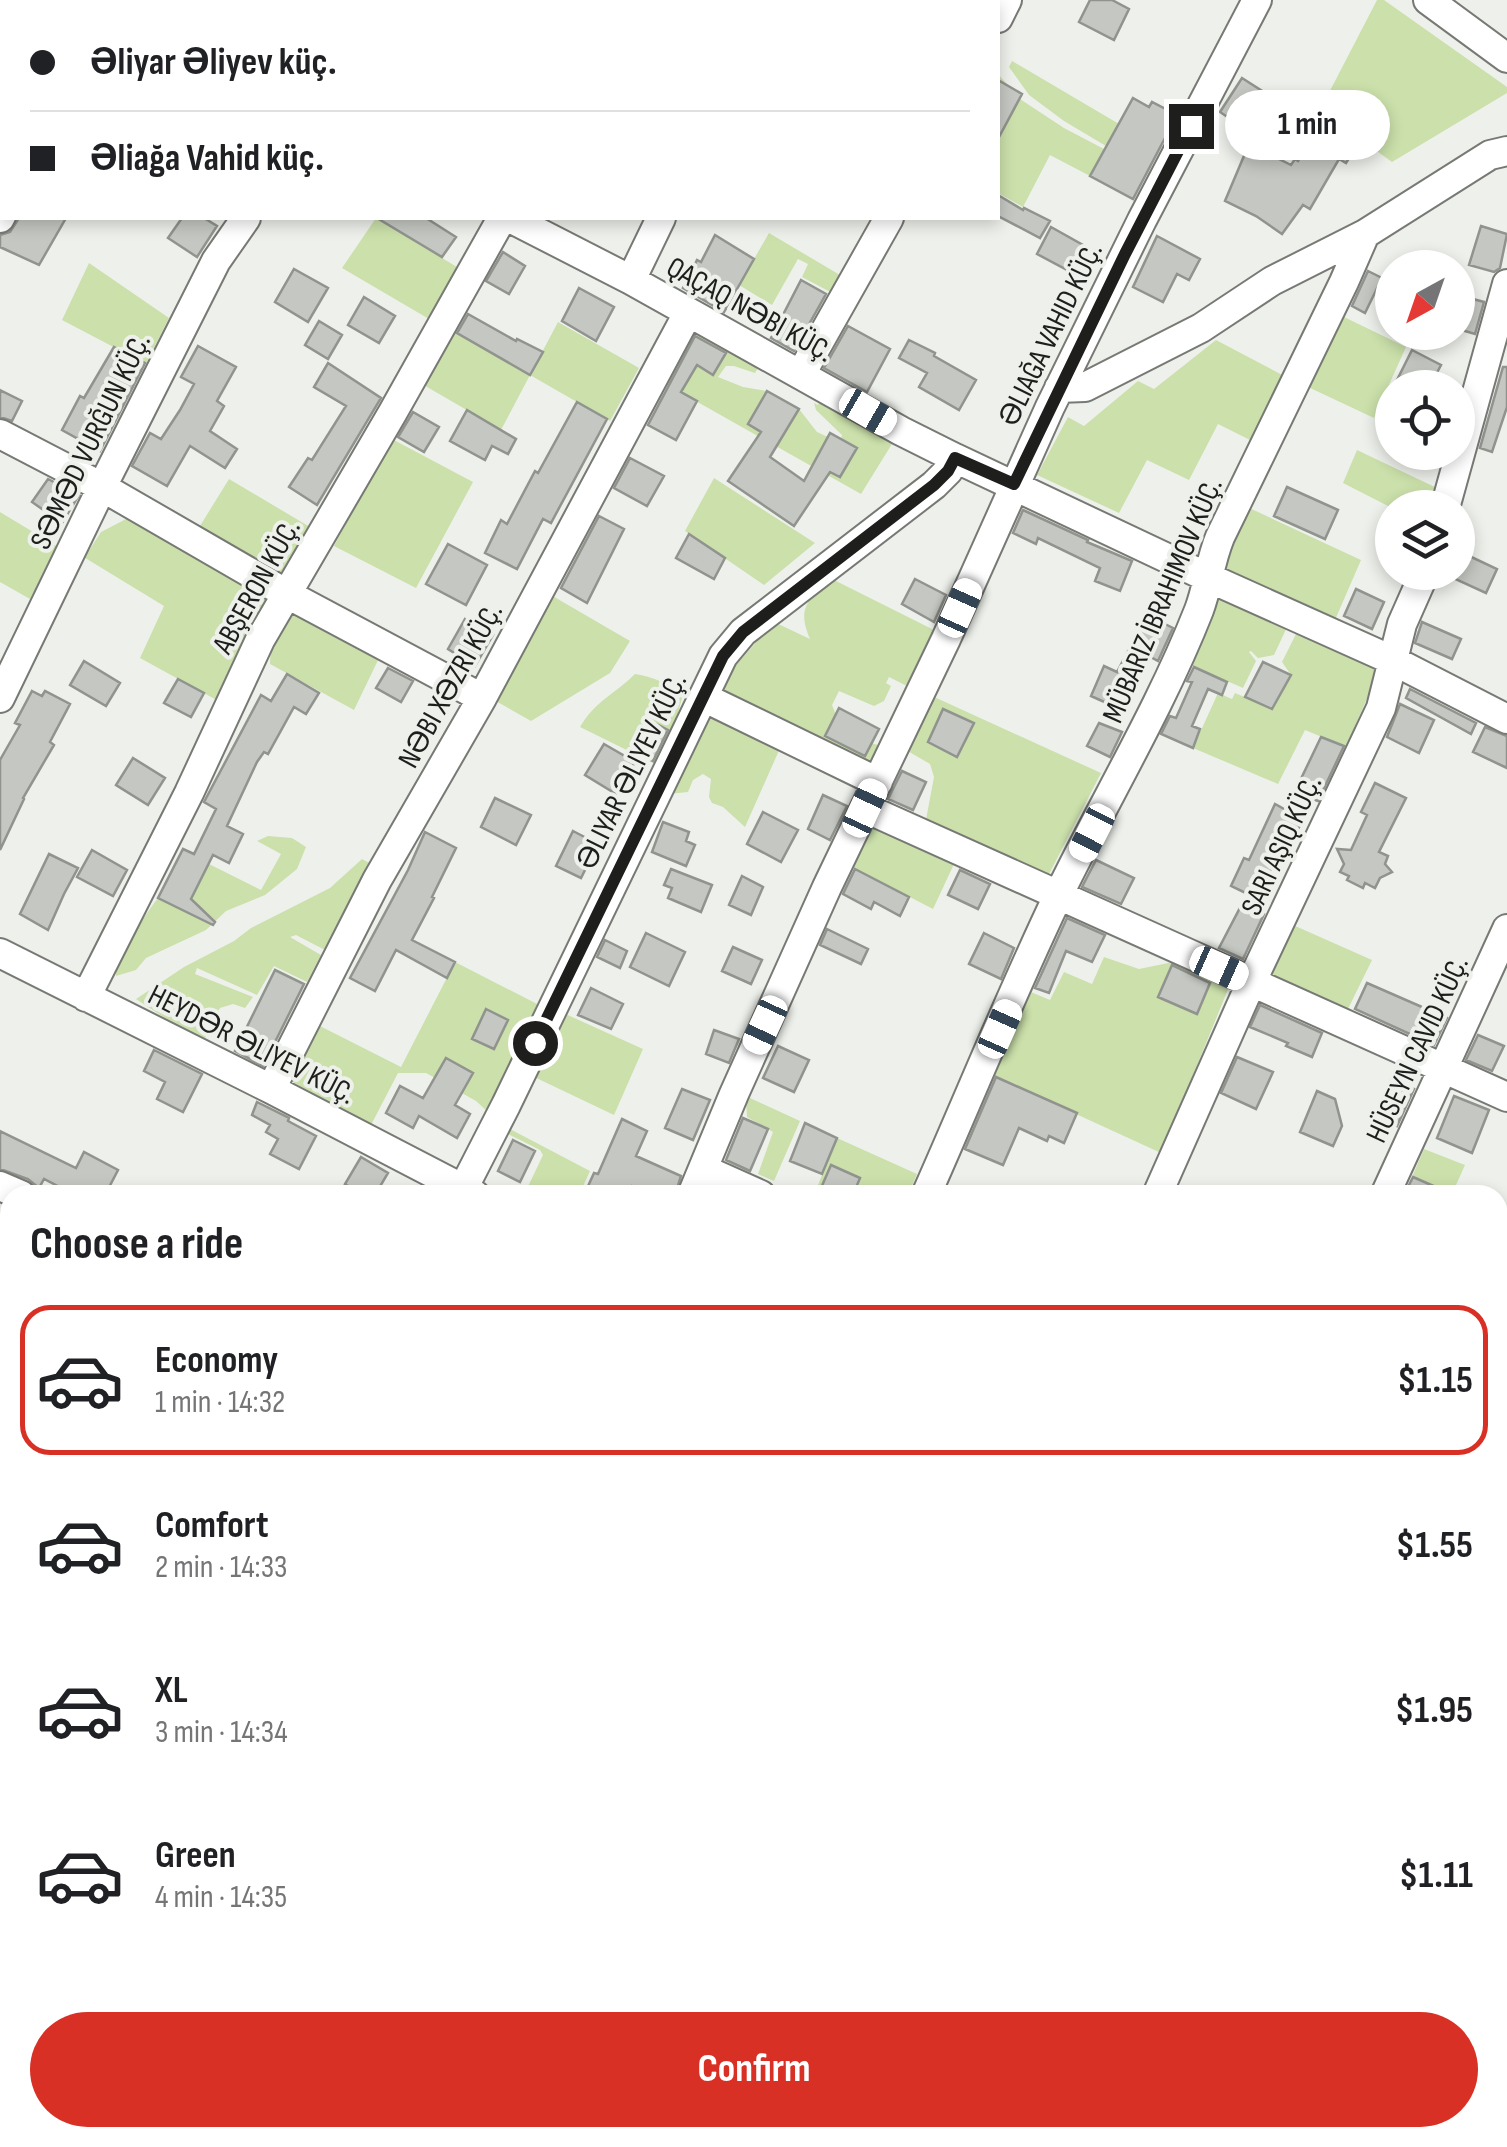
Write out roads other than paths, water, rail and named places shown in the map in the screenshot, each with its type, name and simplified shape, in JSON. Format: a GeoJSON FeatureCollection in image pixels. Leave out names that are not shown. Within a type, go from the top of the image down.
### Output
{"type":"FeatureCollection","features":[{"type":"Feature","properties":{"kind":"street","name":"ƏLIAĞA VAHID KÜÇ."},"geometry":{"type":"LineString","coordinates":[[698,1182],[749,1060],[1059,388],[1257,0]]}},
{"type":"Feature","properties":{"kind":"street"},"geometry":{"type":"LineString","coordinates":[[1428,0],[1507,58]]}},
{"type":"Feature","properties":{"kind":"street"},"geometry":{"type":"LineString","coordinates":[[1059,388],[1085,387],[1201,328],[1272,281],[1365,234],[1490,156],[1507,151]]}},
{"type":"Feature","properties":{"kind":"street","name":"SƏMƏD VURĞUN KÜÇ."},"geometry":{"type":"LineString","coordinates":[[0,698],[216,261],[245,220]]}},
{"type":"Feature","properties":{"kind":"street","name":"ABŞERON KÜÇ."},"geometry":{"type":"LineString","coordinates":[[86,996],[189,793],[260,640],[501,220]]}},
{"type":"Feature","properties":{"kind":"street","name":"QAÇAQ NƏBI KÜÇ."},"geometry":{"type":"LineString","coordinates":[[514,220],[901,431],[1394,661],[1507,719]]}},
{"type":"Feature","properties":{"kind":"street"},"geometry":{"type":"LineString","coordinates":[[630,280],[660,220]]}},
{"type":"Feature","properties":{"kind":"street"},"geometry":{"type":"LineString","coordinates":[[802,374],[888,220]]}},
{"type":"Feature","properties":{"kind":"street","name":"MÜBARIZ İBRAHIMOV KÜÇ."},"geometry":{"type":"LineString","coordinates":[[930,1185],[1058,896],[1174,666],[1200,608],[1220,538],[1365,234]]}},
{"type":"Feature","properties":{"kind":"street"},"geometry":{"type":"LineString","coordinates":[[1450,490],[1507,284]]}},
{"type":"Feature","properties":{"kind":"street","name":"NƏBI XƏZRI KÜÇ."},"geometry":{"type":"LineString","coordinates":[[271,1089],[378,880],[482,698],[688,312]]}},
{"type":"Feature","properties":{"kind":"street"},"geometry":{"type":"LineString","coordinates":[[0,434],[482,698]]}},
{"type":"Feature","properties":{"kind":"street","name":"ƏLIYAR ƏLIYEV KÜÇ."},"geometry":{"type":"LineString","coordinates":[[472,1185],[506,1105],[723,656],[743,632],[934,485],[955,458]]}},
{"type":"Feature","properties":{"kind":"street"},"geometry":{"type":"LineString","coordinates":[[1161,1185],[1381,708],[1402,624],[1416,590]]}},
{"type":"Feature","properties":{"kind":"street"},"geometry":{"type":"LineString","coordinates":[[703,697],[878,782]]}},
{"type":"Feature","properties":{"kind":"street"},"geometry":{"type":"LineString","coordinates":[[865,808],[1507,1097]]}},
{"type":"Feature","properties":{"kind":"street","name":"HÜSEYN CAVID KÜÇ."},"geometry":{"type":"LineString","coordinates":[[1390,1185],[1507,929]]}},
{"type":"Feature","properties":{"kind":"street","name":"HEYDƏR ƏLIYEV KÜÇ."},"geometry":{"type":"LineString","coordinates":[[0,953],[456,1185]]}}]}
